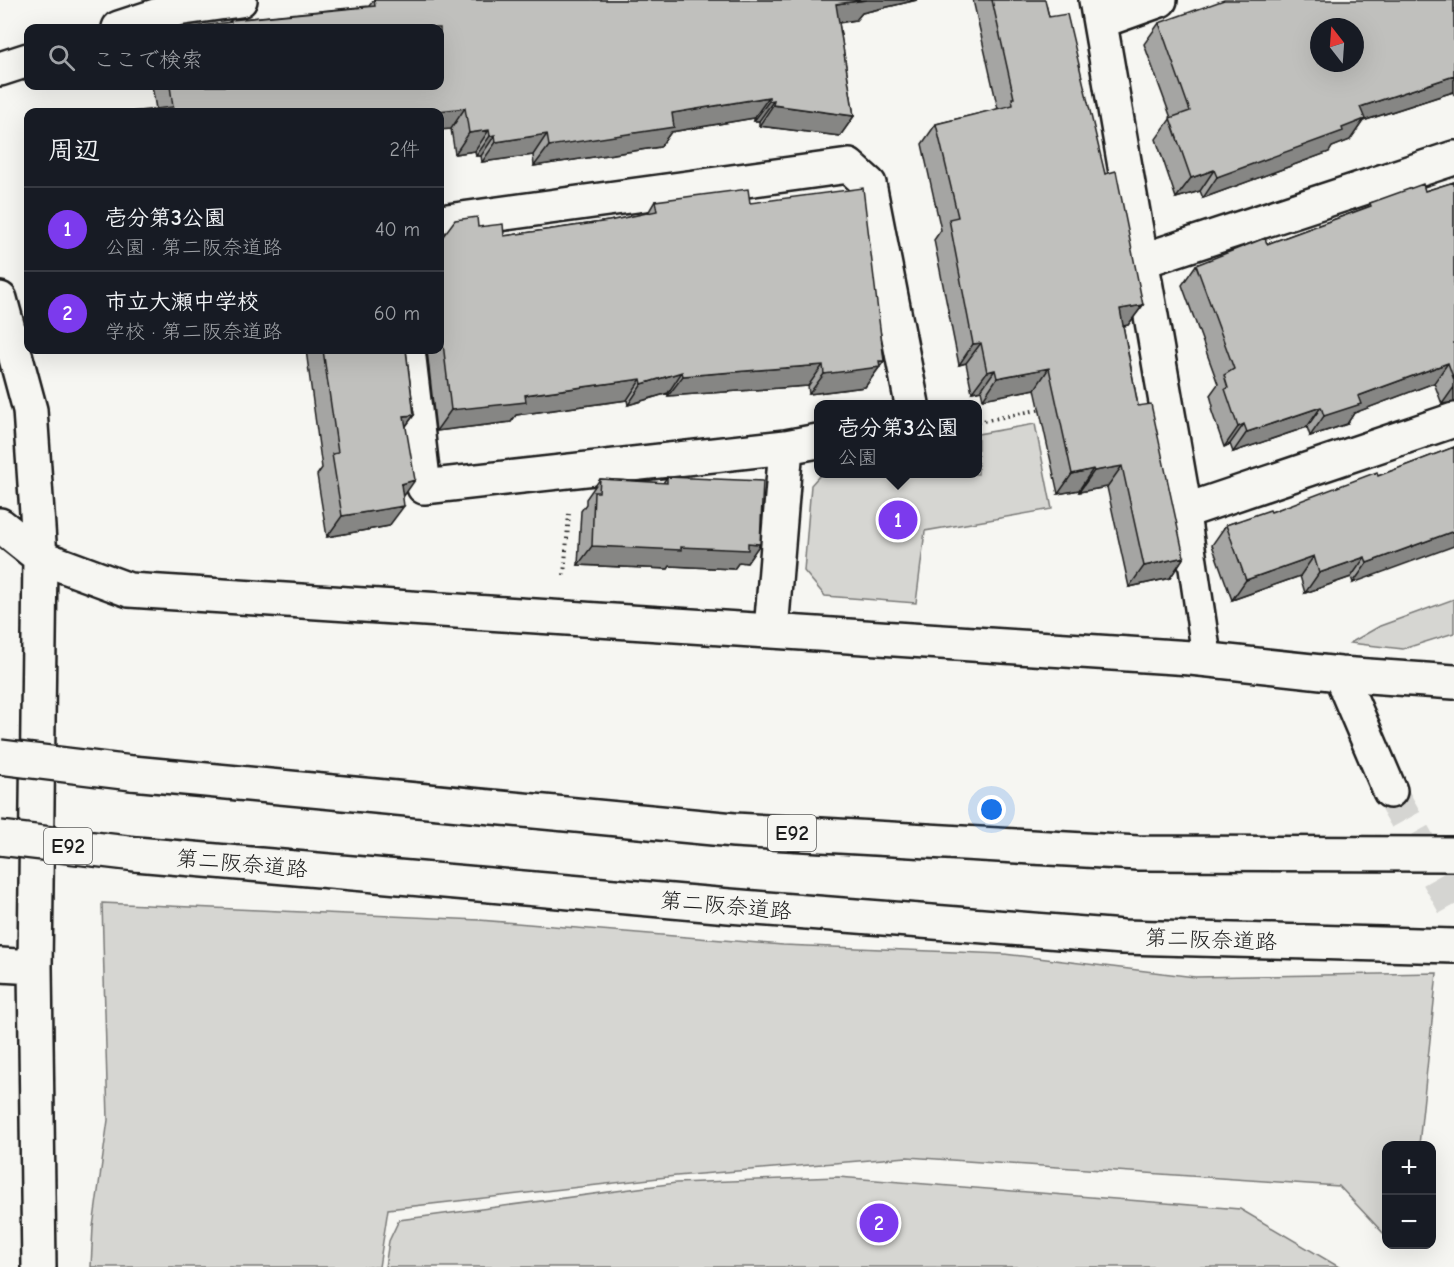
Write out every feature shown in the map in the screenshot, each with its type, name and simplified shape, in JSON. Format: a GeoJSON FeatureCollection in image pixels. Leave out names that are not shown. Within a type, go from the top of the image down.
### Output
{"type":"FeatureCollection","features":[{"type":"Feature","properties":{"kind":"main road"},"geometry":{"type":"LineString","coordinates":[[131,24],[177,9],[240,0]]}},
{"type":"Feature","properties":{"kind":"main road"},"geometry":{"type":"LineString","coordinates":[[1160,0],[1098,11],[1185,511],[1454,420]]}},
{"type":"Feature","properties":{"kind":"main road"},"geometry":{"type":"LineString","coordinates":[[0,69],[24,61]]}},
{"type":"Feature","properties":{"kind":"main road"},"geometry":{"type":"LineString","coordinates":[[1142,261],[1454,158]]}},
{"type":"Feature","properties":{"kind":"main road"},"geometry":{"type":"LineString","coordinates":[[444,221],[849,166],[869,184],[911,400]]}},
{"type":"Feature","properties":{"kind":"main road"},"geometry":{"type":"LineString","coordinates":[[0,299],[30,410],[40,557],[35,967],[39,1267]]}},
{"type":"Feature","properties":{"kind":"main road"},"geometry":{"type":"LineString","coordinates":[[408,354],[424,487],[786,447],[814,442]]}},
{"type":"Feature","properties":{"kind":"main road"},"geometry":{"type":"LineString","coordinates":[[771,631],[786,447]]}},
{"type":"Feature","properties":{"kind":"main road"},"geometry":{"type":"LineString","coordinates":[[0,525],[40,557],[129,590],[1207,659],[1340,674],[1454,682]]}},
{"type":"Feature","properties":{"kind":"main road"},"geometry":{"type":"LineString","coordinates":[[1399,678],[1454,659]]}},
{"type":"Feature","properties":{"kind":"main road"},"geometry":{"type":"LineString","coordinates":[[1340,674],[1390,791]]}},
{"type":"Feature","properties":{"kind":"main road","name":"E92"},"geometry":{"type":"LineString","coordinates":[[0,757],[132,773],[734,830],[1138,853],[1454,854]]}},
{"type":"Feature","properties":{"kind":"main road","name":"第二阪奈道路"},"geometry":{"type":"LineString","coordinates":[[0,838],[136,854],[729,906],[1123,937],[1454,946]]}},
{"type":"Feature","properties":{"kind":"main road"},"geometry":{"type":"LineString","coordinates":[[0,965],[35,967]]}},
{"type":"Feature","properties":{"kind":"lane"},"geometry":{"type":"LineString","coordinates":[[1185,511],[1207,659]]}},
{"type":"Feature","properties":{"kind":"path"},"geometry":{"type":"LineString","coordinates":[[982,421],[1047,408]]}},
{"type":"Feature","properties":{"kind":"path"},"geometry":{"type":"LineString","coordinates":[[564,577],[572,471]]}},
{"type":"Feature","properties":{"kind":"shaded area"},"geometry":{"type":"Polygon","coordinates":[[[1035,424],[1052,509],[925,531],[916,603],[825,596],[804,571],[811,485],[817,478],[982,478],[982,433],[1035,424]]]}},
{"type":"Feature","properties":{"kind":"shaded area"},"geometry":{"type":"Polygon","coordinates":[[[1454,599],[1454,633],[1403,649],[1350,643],[1380,626],[1454,599]]]}},
{"type":"Feature","properties":{"kind":"shaded area"},"geometry":{"type":"Polygon","coordinates":[[[102,903],[479,920],[783,945],[1004,954],[1195,977],[1437,973],[1419,1141],[1382,1141],[1382,1232],[1339,1186],[907,1157],[676,1176],[388,1209],[379,1267],[91,1267],[93,1227],[108,1120],[102,903]]]}},
{"type":"Feature","properties":{"kind":"shaded area"},"geometry":{"type":"Polygon","coordinates":[[[838,1177],[1240,1209],[1339,1267],[385,1267],[389,1241],[399,1220],[676,1183],[838,1177]]]}},
{"type":"Feature","properties":{"kind":"building"},"geometry":{"type":"Polygon","coordinates":[[[374,0],[867,0],[836,4],[854,116],[773,105],[774,100],[769,101],[769,97],[672,113],[674,127],[549,146],[547,134],[496,142],[495,135],[490,136],[489,130],[469,133],[465,108],[444,110],[444,108],[164,108],[173,107],[171,90],[444,90],[444,24],[216,24],[231,22],[231,20],[375,6],[374,0]]]}},
{"type":"Feature","properties":{"kind":"building"},"geometry":{"type":"Polygon","coordinates":[[[992,0],[1045,0],[1049,17],[1067,14],[1105,174],[1116,171],[1143,305],[1120,309],[1138,406],[1151,404],[1184,557],[1144,566],[1122,466],[1072,474],[1049,368],[997,378],[995,370],[987,372],[981,343],[973,344],[949,219],[958,217],[936,124],[1013,105],[1012,98],[1014,98],[992,0]]]}},
{"type":"Feature","properties":{"kind":"building"},"geometry":{"type":"Polygon","coordinates":[[[1224,0],[1454,0],[1454,76],[1360,107],[1365,119],[1342,128],[1343,131],[1217,177],[1214,170],[1191,178],[1170,118],[1190,111],[1159,23],[1224,0]]]}},
{"type":"Feature","properties":{"kind":"building"},"geometry":{"type":"Polygon","coordinates":[[[1454,182],[1454,380],[1448,363],[1358,396],[1361,404],[1324,416],[1321,407],[1247,432],[1244,424],[1238,427],[1225,389],[1228,388],[1224,375],[1234,369],[1196,265],[1265,238],[1267,244],[1371,206],[1370,203],[1423,184],[1425,191],[1454,182]]]}},
{"type":"Feature","properties":{"kind":"building"},"geometry":{"type":"Polygon","coordinates":[[[863,188],[884,361],[879,361],[880,367],[824,374],[823,365],[683,376],[682,372],[642,384],[641,379],[525,395],[526,402],[451,410],[444,352],[444,235],[455,220],[477,217],[478,227],[503,224],[504,236],[609,221],[657,211],[655,201],[748,189],[750,203],[863,188]]]}},
{"type":"Feature","properties":{"kind":"building"},"geometry":{"type":"Polygon","coordinates":[[[324,354],[406,354],[414,415],[404,416],[415,480],[401,484],[404,506],[342,516],[332,454],[338,453],[324,354]]]}},
{"type":"Feature","properties":{"kind":"building"},"geometry":{"type":"Polygon","coordinates":[[[1454,447],[1454,531],[1367,563],[1365,557],[1319,573],[1314,556],[1246,580],[1226,525],[1270,510],[1271,512],[1377,472],[1378,476],[1454,447]]]}},
{"type":"Feature","properties":{"kind":"building"},"geometry":{"type":"Polygon","coordinates":[[[667,477],[763,481],[760,544],[748,543],[748,550],[592,546],[594,492],[599,492],[600,479],[667,483],[667,477]]]}},
{"type":"Feature","properties":{"kind":"tunnel"},"geometry":{"type":"LineString","coordinates":[[1390,791],[1454,906]]}},
{"type":"Feature","properties":{"kind":"place","name":"壱分第3公園"},"geometry":{"type":"Point","coordinates":[898,520]}},
{"type":"Feature","properties":{"kind":"place","name":"市立大瀬中学校"},"geometry":{"type":"Point","coordinates":[879,1223]}}]}
